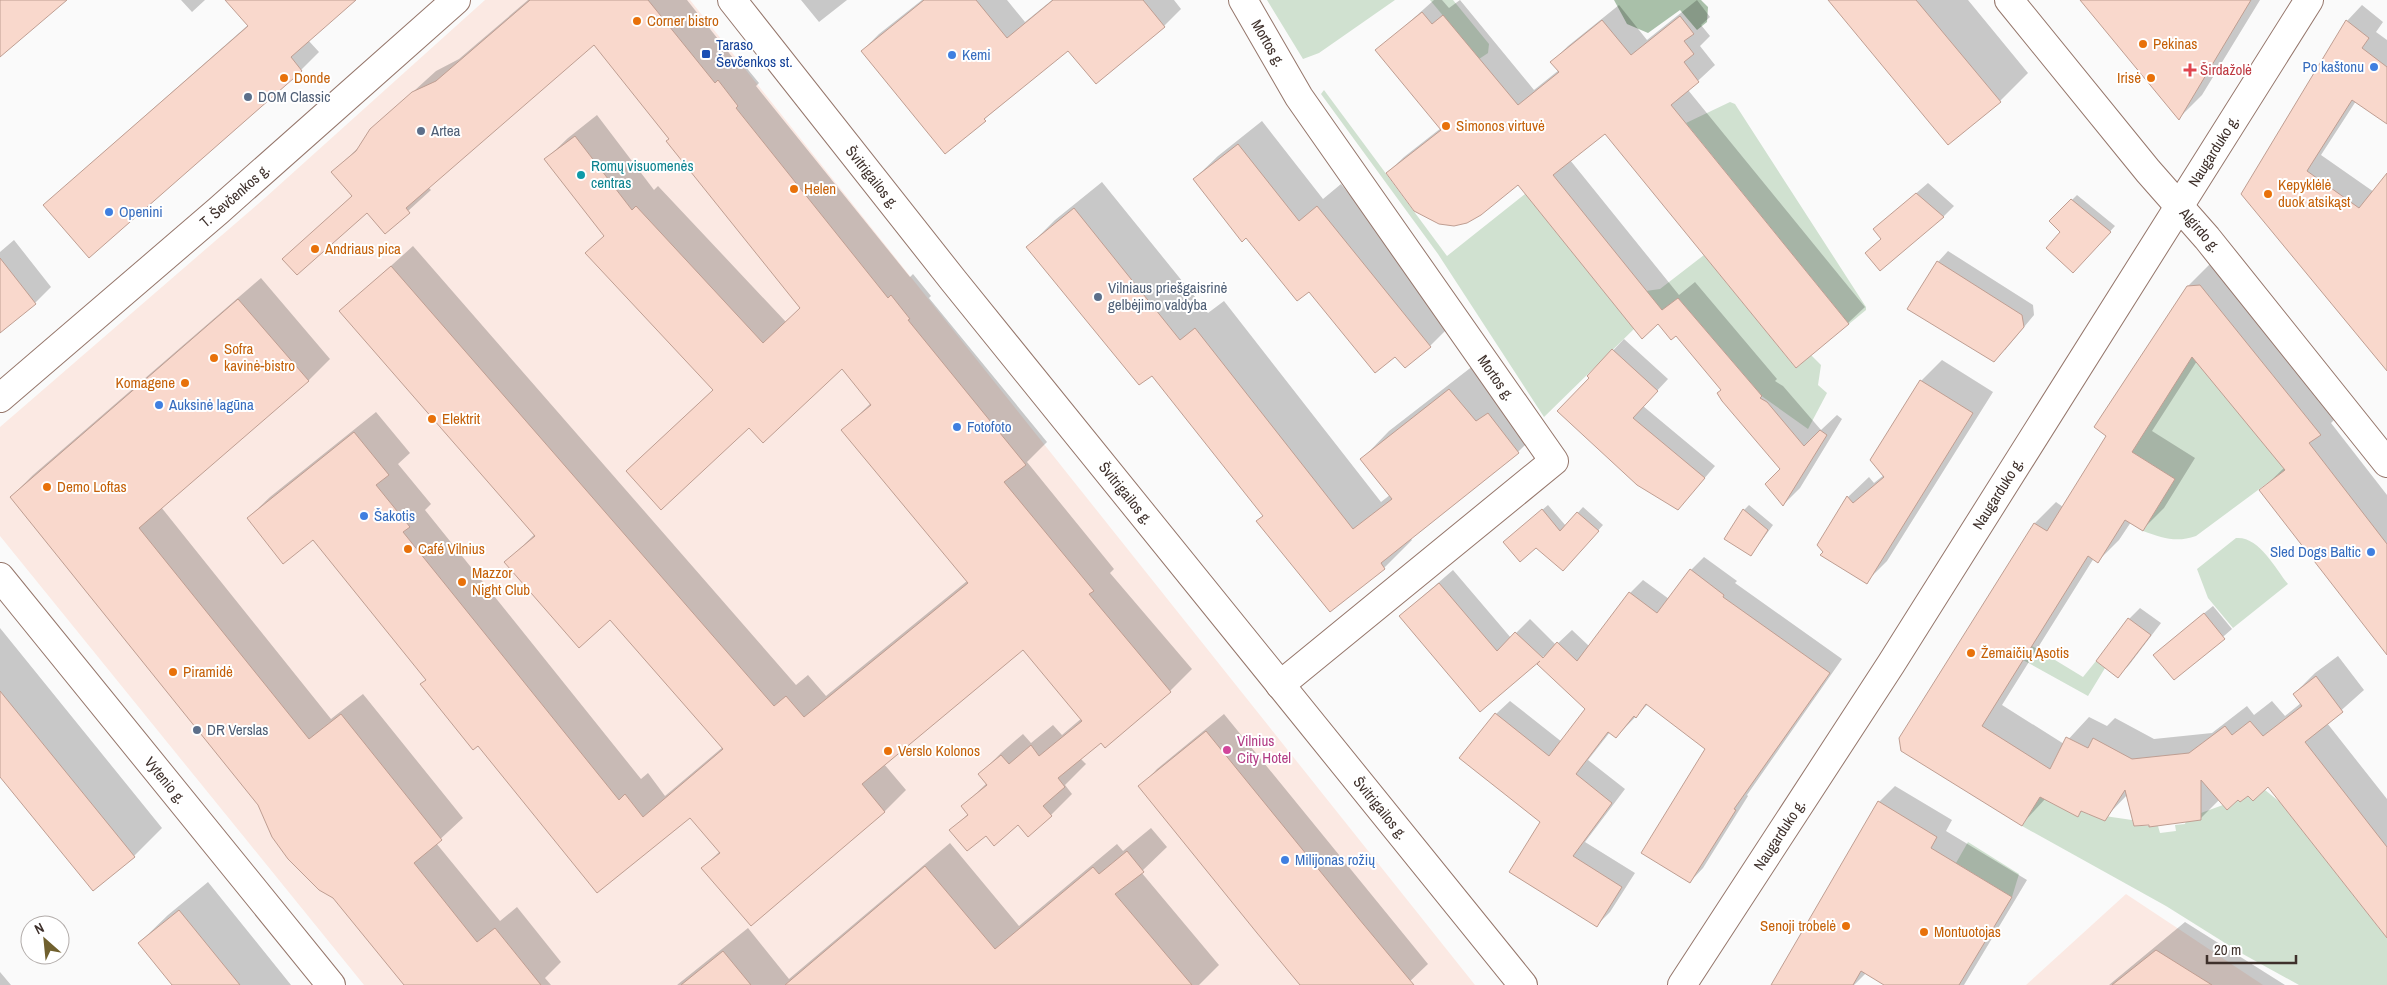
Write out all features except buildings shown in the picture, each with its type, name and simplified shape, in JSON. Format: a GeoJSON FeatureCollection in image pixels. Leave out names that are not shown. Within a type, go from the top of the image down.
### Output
{"type":"FeatureCollection","features":[{"type":"Feature","properties":{"kind":"street","name":"T. Ševčenkos g."},"geometry":{"type":"LineString","coordinates":[[4,397],[456,0]]}},
{"type":"Feature","properties":{"kind":"street","name":"Švitrigailos g."},"geometry":{"type":"LineString","coordinates":[[732,0],[906,220],[1523,985]]}},
{"type":"Feature","properties":{"kind":"street","name":"Mortos g."},"geometry":{"type":"LineString","coordinates":[[1243,0],[1299,97],[1554,462],[1280,685]]}},
{"type":"Feature","properties":{"kind":"street","name":"Algirdo g."},"geometry":{"type":"LineString","coordinates":[[2009,0],[2148,171],[2207,238],[2387,463]]}},
{"type":"Feature","properties":{"kind":"street","name":"Naugarduko g."},"geometry":{"type":"LineString","coordinates":[[1682,985],[1891,664],[2178,205],[2309,0]]}},
{"type":"Feature","properties":{"kind":"street","name":"Vytenio g."},"geometry":{"type":"LineString","coordinates":[[0,577],[331,985]]}},
{"type":"Feature","properties":{"kind":"shaded area"},"geometry":{"type":"Polygon","coordinates":[[[485,0],[690,0],[1475,985],[364,985],[0,536],[0,427],[266,197],[485,0]]]}},
{"type":"Feature","properties":{"kind":"shaded area"},"geometry":{"type":"Polygon","coordinates":[[[2126,894],[2263,985],[2026,985],[2126,894]]]}},
{"type":"Feature","properties":{"kind":"green space"},"geometry":{"type":"Polygon","coordinates":[[[1267,0],[1395,0],[1319,53],[1303,59],[1267,0]]]}},
{"type":"Feature","properties":{"kind":"green space"},"geometry":{"type":"Polygon","coordinates":[[[1430,0],[1453,0],[1489,44],[1488,53],[1479,59],[1430,0]]]}},
{"type":"Feature","properties":{"kind":"green space"},"geometry":{"type":"Polygon","coordinates":[[[1614,0],[1701,0],[1708,7],[1707,22],[1697,30],[1680,10],[1648,33],[1627,24],[1614,0]]]}},
{"type":"Feature","properties":{"kind":"green space"},"geometry":{"type":"Polygon","coordinates":[[[1324,90],[1447,256],[1525,194],[1646,291],[1660,289],[1704,255],[1796,368],[1811,355],[1821,365],[1818,385],[1827,393],[1808,429],[1763,397],[1678,298],[1653,318],[1636,327],[1544,417],[1438,254],[1321,94],[1324,90]]]}},
{"type":"Feature","properties":{"kind":"green space"},"geometry":{"type":"Polygon","coordinates":[[[1730,102],[1735,104],[1866,307],[1866,310],[1849,324],[1686,123],[1730,102]]]}},
{"type":"Feature","properties":{"kind":"green space"},"geometry":{"type":"Polygon","coordinates":[[[2196,341],[2285,470],[2196,536],[2170,539],[2143,531],[2175,479],[2132,452],[2165,400],[2196,341]]]}},
{"type":"Feature","properties":{"kind":"green space"},"geometry":{"type":"Polygon","coordinates":[[[2236,538],[2252,542],[2259,547],[2288,584],[2233,628],[2208,598],[2197,569],[2236,538]]]}},
{"type":"Feature","properties":{"kind":"green space"},"geometry":{"type":"Polygon","coordinates":[[[2032,646],[2083,677],[2096,661],[2105,668],[2088,696],[2023,660],[2032,646]]]}},
{"type":"Feature","properties":{"kind":"green space"},"geometry":{"type":"Polygon","coordinates":[[[2045,789],[2078,816],[2081,811],[2090,815],[2132,820],[2134,826],[2158,826],[2160,833],[2176,831],[2175,825],[2185,824],[2186,821],[2200,820],[2201,813],[2223,805],[2227,810],[2238,800],[2240,802],[2248,796],[2253,801],[2265,790],[2281,803],[2387,938],[2387,985],[2299,985],[2241,953],[2166,906],[2022,826],[2045,789]]]}},
{"type":"Feature","properties":{"kind":"green space"},"geometry":{"type":"Polygon","coordinates":[[[1968,842],[2019,874],[2012,897],[1956,863],[1968,842]]]}},
{"type":"Feature","properties":{"kind":"place","name":"Corner bistro"},"geometry":{"type":"Point","coordinates":[637,21]}},
{"type":"Feature","properties":{"kind":"place","name":"Pekinas"},"geometry":{"type":"Point","coordinates":[2143,44]}},
{"type":"Feature","properties":{"kind":"place","name":"Taraso Ševčenkos st."},"geometry":{"type":"Point","coordinates":[706,54]}},
{"type":"Feature","properties":{"kind":"place","name":"Kemi"},"geometry":{"type":"Point","coordinates":[952,55]}},
{"type":"Feature","properties":{"kind":"place","name":"Po kaštonu"},"geometry":{"type":"Point","coordinates":[2374,67]}},
{"type":"Feature","properties":{"kind":"place","name":"Širdažolė"},"geometry":{"type":"Point","coordinates":[2190,70]}},
{"type":"Feature","properties":{"kind":"place","name":"Donde"},"geometry":{"type":"Point","coordinates":[284,78]}},
{"type":"Feature","properties":{"kind":"place","name":"Irisė"},"geometry":{"type":"Point","coordinates":[2151,78]}},
{"type":"Feature","properties":{"kind":"place","name":"DOM Classic"},"geometry":{"type":"Point","coordinates":[248,97]}},
{"type":"Feature","properties":{"kind":"place","name":"Simonos virtuvė"},"geometry":{"type":"Point","coordinates":[1446,126]}},
{"type":"Feature","properties":{"kind":"place","name":"Artea"},"geometry":{"type":"Point","coordinates":[421,131]}},
{"type":"Feature","properties":{"kind":"place","name":"Romų visuomenės centras"},"geometry":{"type":"Point","coordinates":[581,175]}},
{"type":"Feature","properties":{"kind":"place","name":"Helen"},"geometry":{"type":"Point","coordinates":[794,189]}},
{"type":"Feature","properties":{"kind":"place","name":"Kepyklėlė duok atsikąst"},"geometry":{"type":"Point","coordinates":[2268,194]}},
{"type":"Feature","properties":{"kind":"place","name":"Openini"},"geometry":{"type":"Point","coordinates":[109,212]}},
{"type":"Feature","properties":{"kind":"place","name":"Andriaus pica"},"geometry":{"type":"Point","coordinates":[315,249]}},
{"type":"Feature","properties":{"kind":"place","name":"Vilniaus priešgaisrinė gelbėjimo valdyba"},"geometry":{"type":"Point","coordinates":[1098,297]}},
{"type":"Feature","properties":{"kind":"place","name":"Sofra kavinė-bistro"},"geometry":{"type":"Point","coordinates":[214,358]}},
{"type":"Feature","properties":{"kind":"place","name":"Komagene"},"geometry":{"type":"Point","coordinates":[185,383]}},
{"type":"Feature","properties":{"kind":"place","name":"Auksinė lagūna"},"geometry":{"type":"Point","coordinates":[159,405]}},
{"type":"Feature","properties":{"kind":"place","name":"Elektrit"},"geometry":{"type":"Point","coordinates":[432,419]}},
{"type":"Feature","properties":{"kind":"place","name":"Fotofoto"},"geometry":{"type":"Point","coordinates":[957,427]}},
{"type":"Feature","properties":{"kind":"place","name":"Demo Loftas"},"geometry":{"type":"Point","coordinates":[47,487]}},
{"type":"Feature","properties":{"kind":"place","name":"Šakotis"},"geometry":{"type":"Point","coordinates":[364,516]}},
{"type":"Feature","properties":{"kind":"place","name":"Café Vilnius"},"geometry":{"type":"Point","coordinates":[408,549]}},
{"type":"Feature","properties":{"kind":"place","name":"Sled Dogs Baltic"},"geometry":{"type":"Point","coordinates":[2371,552]}},
{"type":"Feature","properties":{"kind":"place","name":"Mazzor Night Club"},"geometry":{"type":"Point","coordinates":[462,582]}},
{"type":"Feature","properties":{"kind":"place","name":"Žemaičių Ąsotis"},"geometry":{"type":"Point","coordinates":[1971,653]}},
{"type":"Feature","properties":{"kind":"place","name":"Piramidė"},"geometry":{"type":"Point","coordinates":[173,672]}},
{"type":"Feature","properties":{"kind":"place","name":"DR Verslas"},"geometry":{"type":"Point","coordinates":[197,730]}},
{"type":"Feature","properties":{"kind":"place","name":"Vilnius City Hotel"},"geometry":{"type":"Point","coordinates":[1227,750]}},
{"type":"Feature","properties":{"kind":"place","name":"Verslo Kolonos"},"geometry":{"type":"Point","coordinates":[888,751]}},
{"type":"Feature","properties":{"kind":"place","name":"Milijonas rožių"},"geometry":{"type":"Point","coordinates":[1285,860]}},
{"type":"Feature","properties":{"kind":"place","name":"Senoji trobelė"},"geometry":{"type":"Point","coordinates":[1846,926]}},
{"type":"Feature","properties":{"kind":"place","name":"Montuotojas"},"geometry":{"type":"Point","coordinates":[1924,932]}}]}
